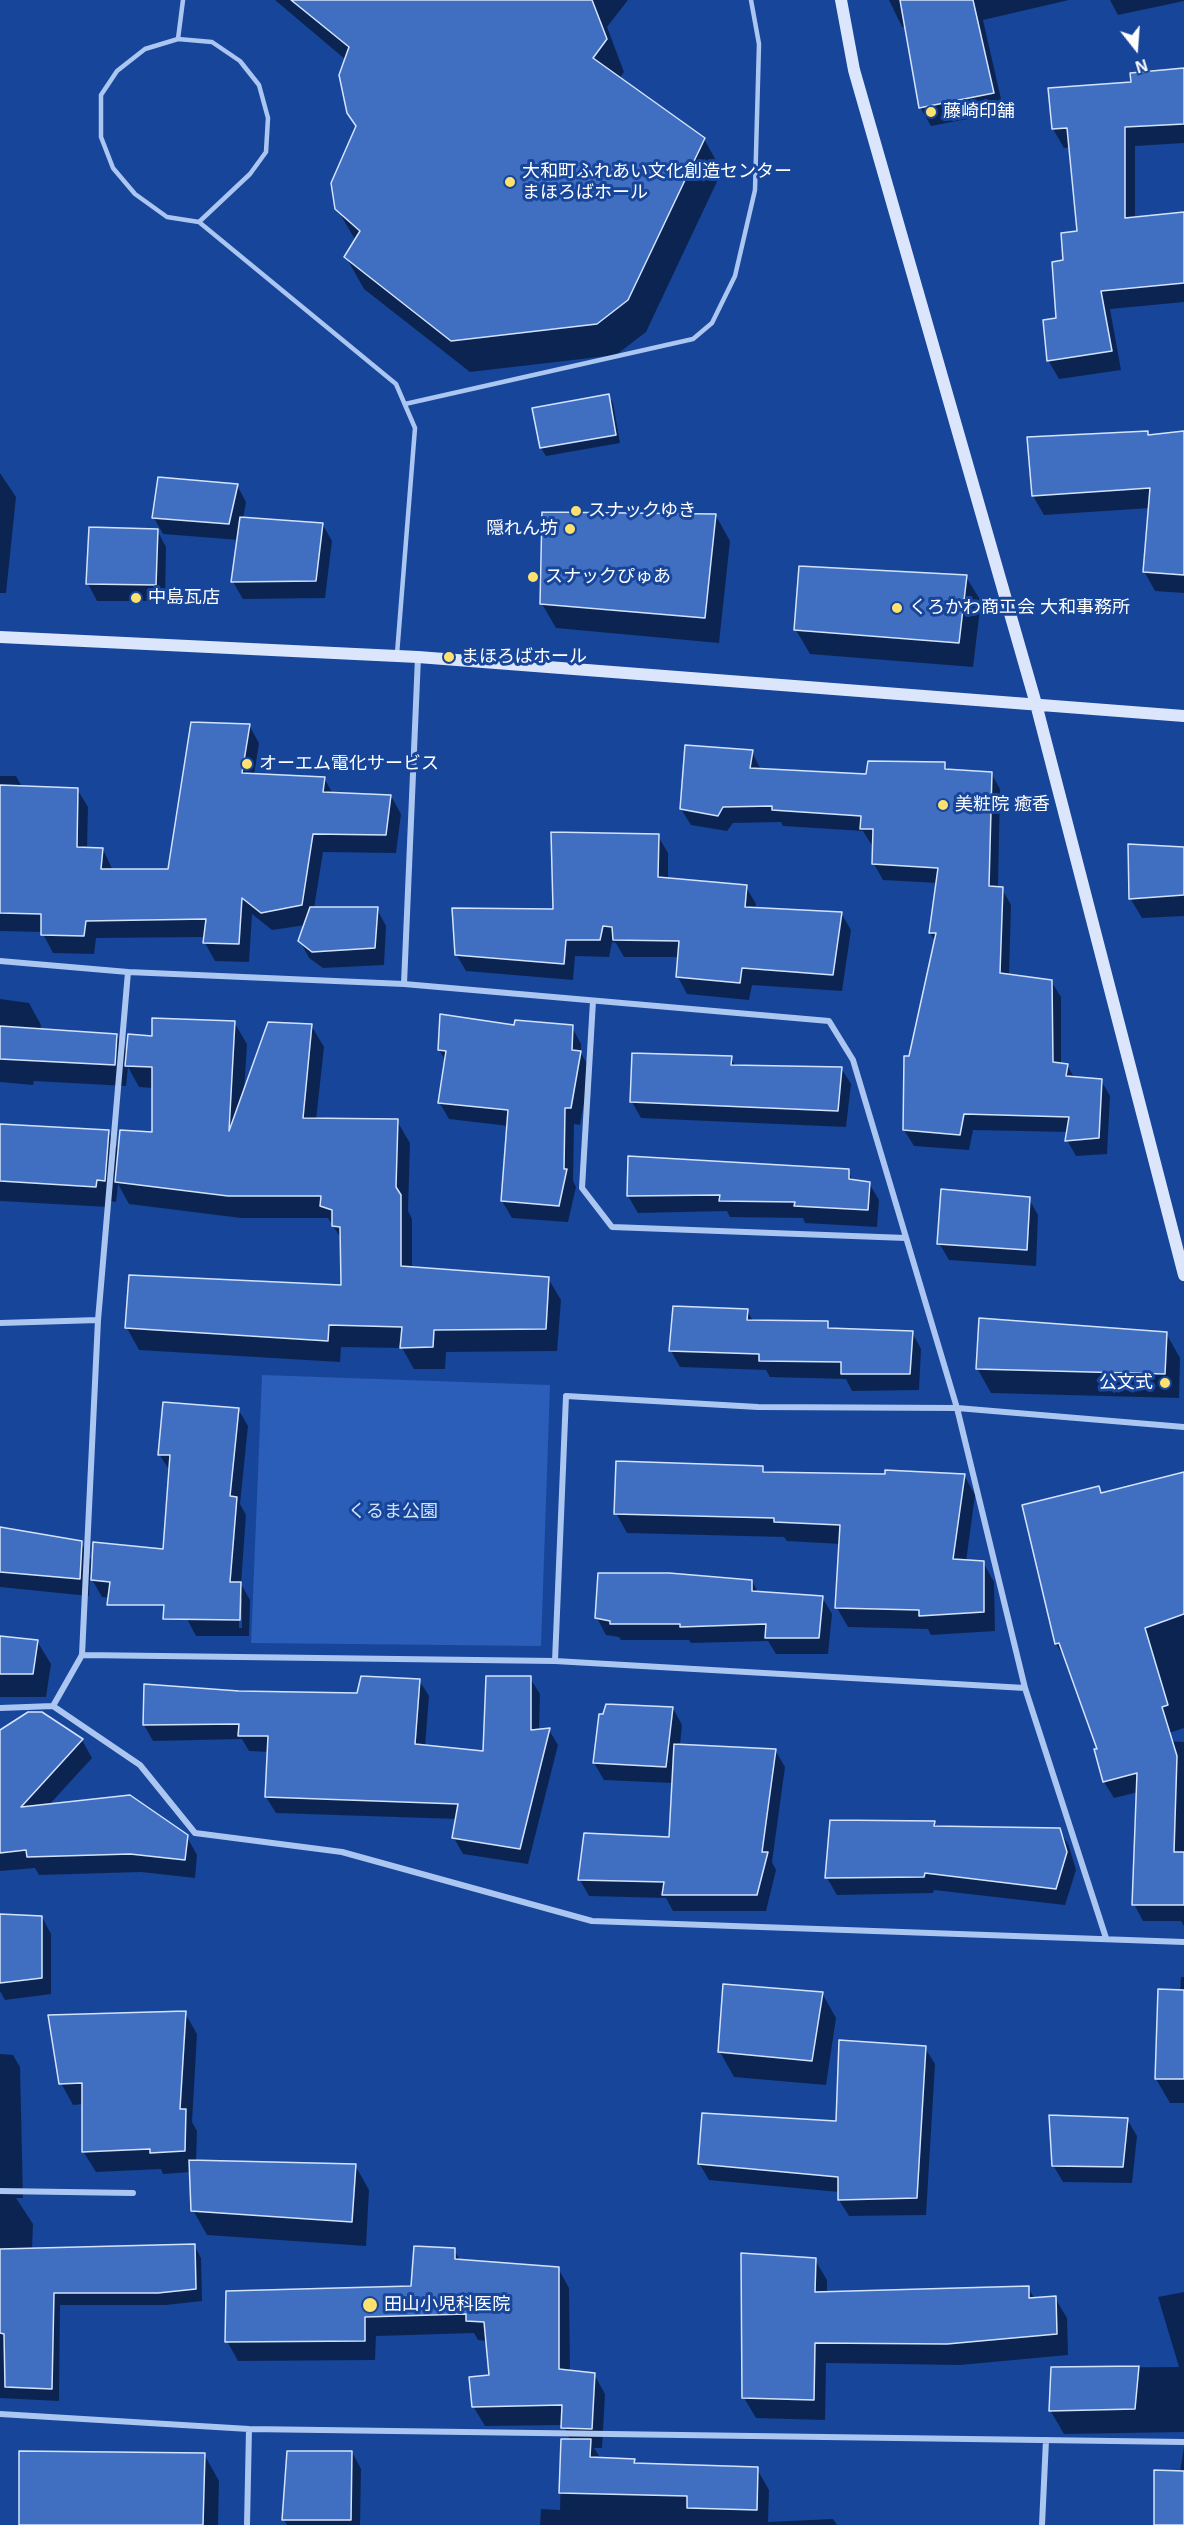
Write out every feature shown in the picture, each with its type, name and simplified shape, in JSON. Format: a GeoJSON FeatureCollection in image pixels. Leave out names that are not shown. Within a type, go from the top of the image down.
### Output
{"type":"FeatureCollection","features":[{"type":"Feature","properties":{"kind":"street"},"geometry":{"type":"LineString","coordinates":[[841,0],[854,70],[1036,704],[1184,1275]]}},
{"type":"Feature","properties":{"kind":"street"},"geometry":{"type":"LineString","coordinates":[[0,637],[418,657],[1184,716]]}},
{"type":"Feature","properties":{"kind":"street"},"geometry":{"type":"LineString","coordinates":[[404,984],[418,657]]}},
{"type":"Feature","properties":{"kind":"street"},"geometry":{"type":"LineString","coordinates":[[0,961],[128,972],[404,984],[829,1022],[853,1060],[957,1408],[1025,1688],[1106,1938]]}},
{"type":"Feature","properties":{"kind":"street"},"geometry":{"type":"LineString","coordinates":[[53,1706],[82,1654],[98,1320],[128,972]]}},
{"type":"Feature","properties":{"kind":"street"},"geometry":{"type":"LineString","coordinates":[[592,1001],[582,1188],[612,1227],[906,1238]]}},
{"type":"Feature","properties":{"kind":"street"},"geometry":{"type":"LineString","coordinates":[[0,1323],[98,1320]]}},
{"type":"Feature","properties":{"kind":"street"},"geometry":{"type":"LineString","coordinates":[[555,1661],[566,1396],[758,1407],[957,1408],[1184,1427]]}},
{"type":"Feature","properties":{"kind":"street"},"geometry":{"type":"LineString","coordinates":[[82,1654],[555,1661],[1025,1688]]}},
{"type":"Feature","properties":{"kind":"street"},"geometry":{"type":"LineString","coordinates":[[0,1708],[53,1706],[140,1766],[195,1833],[342,1852],[592,1921],[1184,1942]]}},
{"type":"Feature","properties":{"kind":"street"},"geometry":{"type":"LineString","coordinates":[[0,2191],[133,2193]]}},
{"type":"Feature","properties":{"kind":"street"},"geometry":{"type":"LineString","coordinates":[[0,2414],[249,2429],[1184,2442]]}},
{"type":"Feature","properties":{"kind":"street"},"geometry":{"type":"LineString","coordinates":[[247,2525],[249,2429]]}},
{"type":"Feature","properties":{"kind":"street"},"geometry":{"type":"LineString","coordinates":[[1042,2525],[1046,2440]]}},
{"type":"Feature","properties":{"kind":"lane"},"geometry":{"type":"LineString","coordinates":[[178,39],[183,0]]}},
{"type":"Feature","properties":{"kind":"lane"},"geometry":{"type":"LineString","coordinates":[[405,404],[693,339],[712,323],[735,276],[755,190],[759,44],[751,0]]}},
{"type":"Feature","properties":{"kind":"lane"},"geometry":{"type":"LineString","coordinates":[[199,222],[250,174],[266,152],[268,118],[259,85],[240,61],[212,42],[178,39],[145,49],[117,71],[101,95],[100,137],[113,168],[135,194],[167,217],[199,222],[396,384],[416,428],[397,656]]}},
{"type":"Feature","properties":{"kind":"green space","name":"くるま公園"},"geometry":{"type":"Polygon","coordinates":[[[262,1375],[550,1385],[541,1646],[251,1643],[262,1375]]]}},
{"type":"Feature","properties":{"kind":"building"},"geometry":{"type":"Polygon","coordinates":[[[291,0],[592,0],[607,39],[593,58],[705,138],[628,300],[597,324],[451,341],[344,257],[360,231],[335,209],[331,183],[356,126],[347,113],[339,75],[349,47],[291,0]]]}},
{"type":"Feature","properties":{"kind":"building"},"geometry":{"type":"Polygon","coordinates":[[[900,0],[973,0],[994,93],[919,108],[900,0]]]}},
{"type":"Feature","properties":{"kind":"building"},"geometry":{"type":"Polygon","coordinates":[[[1184,68],[1184,124],[1125,127],[1125,218],[1184,212],[1184,283],[1101,291],[1112,351],[1047,361],[1043,320],[1056,318],[1052,262],[1063,260],[1061,233],[1077,231],[1067,128],[1052,129],[1048,88],[1131,82],[1130,73],[1184,68]]]}},
{"type":"Feature","properties":{"kind":"building"},"geometry":{"type":"Polygon","coordinates":[[[609,394],[616,435],[540,448],[532,408],[609,394]]]}},
{"type":"Feature","properties":{"kind":"building"},"geometry":{"type":"Polygon","coordinates":[[[1148,431],[1148,435],[1184,431],[1184,575],[1143,572],[1150,488],[1032,496],[1027,437],[1148,431]]]}},
{"type":"Feature","properties":{"kind":"building"},"geometry":{"type":"Polygon","coordinates":[[[158,477],[238,484],[229,524],[152,518],[158,477]]]}},
{"type":"Feature","properties":{"kind":"building"},"geometry":{"type":"Polygon","coordinates":[[[542,512],[716,514],[705,618],[540,604],[542,512]]]}},
{"type":"Feature","properties":{"kind":"building"},"geometry":{"type":"Polygon","coordinates":[[[240,517],[323,523],[316,581],[231,582],[240,517]]]}},
{"type":"Feature","properties":{"kind":"building"},"geometry":{"type":"Polygon","coordinates":[[[89,527],[158,529],[156,585],[86,584],[89,527]]]}},
{"type":"Feature","properties":{"kind":"building"},"geometry":{"type":"Polygon","coordinates":[[[799,566],[967,575],[959,643],[794,630],[799,566]]]}},
{"type":"Feature","properties":{"kind":"building"},"geometry":{"type":"Polygon","coordinates":[[[191,722],[250,724],[242,773],[325,777],[323,792],[391,795],[386,835],[313,834],[302,905],[261,913],[242,898],[239,944],[203,943],[206,919],[86,921],[84,936],[41,935],[41,914],[0,913],[0,785],[78,788],[77,847],[103,848],[101,869],[168,869],[191,722]]]}},
{"type":"Feature","properties":{"kind":"building"},"geometry":{"type":"Polygon","coordinates":[[[685,745],[753,750],[750,768],[866,774],[868,761],[945,762],[945,769],[992,772],[989,886],[1003,887],[1000,973],[1052,980],[1053,1062],[1068,1064],[1066,1076],[1102,1079],[1099,1138],[1065,1141],[1069,1117],[964,1114],[960,1135],[903,1130],[904,1056],[909,1056],[936,933],[929,933],[938,868],[872,864],[873,829],[860,829],[861,816],[772,810],[772,806],[723,807],[718,816],[680,809],[685,745]]]}},
{"type":"Feature","properties":{"kind":"building"},"geometry":{"type":"Polygon","coordinates":[[[551,832],[659,834],[658,877],[747,885],[745,907],[842,912],[833,975],[742,968],[740,983],[676,977],[679,941],[613,940],[612,927],[603,926],[600,940],[566,940],[564,964],[455,955],[452,908],[553,909],[551,832]]]}},
{"type":"Feature","properties":{"kind":"building"},"geometry":{"type":"Polygon","coordinates":[[[1128,844],[1184,847],[1184,895],[1129,899],[1128,844]]]}},
{"type":"Feature","properties":{"kind":"building"},"geometry":{"type":"Polygon","coordinates":[[[310,907],[378,907],[375,948],[312,952],[298,941],[310,907]]]}},
{"type":"Feature","properties":{"kind":"building"},"geometry":{"type":"Polygon","coordinates":[[[440,1014],[514,1025],[515,1020],[573,1025],[572,1050],[581,1051],[571,1108],[565,1108],[564,1169],[567,1169],[559,1206],[501,1201],[508,1110],[438,1103],[446,1051],[438,1050],[440,1014]]]}},
{"type":"Feature","properties":{"kind":"building"},"geometry":{"type":"Polygon","coordinates":[[[152,1018],[235,1021],[229,1131],[268,1022],[312,1024],[303,1118],[398,1119],[396,1187],[401,1195],[401,1266],[549,1277],[546,1329],[434,1330],[433,1347],[400,1348],[402,1327],[329,1325],[328,1341],[125,1328],[129,1275],[341,1285],[340,1227],[332,1226],[332,1210],[320,1206],[321,1196],[228,1196],[115,1182],[120,1130],[152,1132],[152,1067],[125,1066],[128,1034],[152,1036],[152,1018]]]}},
{"type":"Feature","properties":{"kind":"building"},"geometry":{"type":"Polygon","coordinates":[[[0,1026],[117,1034],[115,1065],[0,1059],[0,1026]]]}},
{"type":"Feature","properties":{"kind":"building"},"geometry":{"type":"Polygon","coordinates":[[[632,1053],[732,1056],[731,1065],[842,1067],[838,1111],[630,1102],[632,1053]]]}},
{"type":"Feature","properties":{"kind":"building"},"geometry":{"type":"Polygon","coordinates":[[[0,1124],[109,1130],[105,1181],[97,1180],[96,1187],[0,1181],[0,1124]]]}},
{"type":"Feature","properties":{"kind":"building"},"geometry":{"type":"Polygon","coordinates":[[[628,1156],[849,1169],[849,1179],[870,1182],[868,1210],[794,1206],[795,1202],[719,1201],[720,1195],[627,1196],[628,1156]]]}},
{"type":"Feature","properties":{"kind":"building"},"geometry":{"type":"Polygon","coordinates":[[[941,1189],[1030,1197],[1027,1250],[937,1244],[941,1189]]]}},
{"type":"Feature","properties":{"kind":"building"},"geometry":{"type":"Polygon","coordinates":[[[673,1306],[748,1309],[747,1320],[828,1321],[828,1328],[913,1331],[910,1374],[841,1374],[841,1362],[759,1361],[759,1354],[669,1351],[673,1306]]]}},
{"type":"Feature","properties":{"kind":"building"},"geometry":{"type":"Polygon","coordinates":[[[979,1318],[1167,1332],[1165,1374],[976,1369],[979,1318]]]}},
{"type":"Feature","properties":{"kind":"building"},"geometry":{"type":"Polygon","coordinates":[[[163,1402],[239,1408],[230,1496],[237,1497],[230,1582],[241,1582],[240,1620],[163,1619],[164,1605],[107,1605],[110,1582],[91,1580],[93,1542],[163,1549],[170,1455],[158,1455],[163,1402]]]}},
{"type":"Feature","properties":{"kind":"building"},"geometry":{"type":"Polygon","coordinates":[[[616,1461],[763,1466],[763,1472],[885,1474],[885,1470],[965,1474],[953,1559],[984,1561],[984,1612],[919,1616],[919,1610],[835,1608],[840,1525],[774,1522],[774,1518],[614,1514],[616,1461]]]}},
{"type":"Feature","properties":{"kind":"building"},"geometry":{"type":"Polygon","coordinates":[[[1184,1472],[1184,1614],[1145,1628],[1168,1705],[1162,1707],[1177,1756],[1174,1852],[1184,1852],[1184,1905],[1132,1905],[1137,1773],[1103,1782],[1094,1749],[1097,1749],[1059,1643],[1055,1644],[1022,1505],[1099,1486],[1101,1493],[1184,1472]]]}},
{"type":"Feature","properties":{"kind":"building"},"geometry":{"type":"Polygon","coordinates":[[[0,1527],[82,1541],[80,1579],[0,1572],[0,1527]]]}},
{"type":"Feature","properties":{"kind":"building"},"geometry":{"type":"Polygon","coordinates":[[[598,1573],[669,1573],[752,1580],[752,1591],[823,1596],[819,1638],[765,1638],[766,1624],[680,1627],[680,1624],[610,1624],[610,1621],[595,1618],[598,1573]]]}},
{"type":"Feature","properties":{"kind":"building"},"geometry":{"type":"Polygon","coordinates":[[[0,1636],[38,1640],[33,1674],[0,1674],[0,1636]]]}},
{"type":"Feature","properties":{"kind":"building"},"geometry":{"type":"Polygon","coordinates":[[[361,1676],[420,1679],[415,1744],[483,1751],[486,1676],[531,1676],[531,1730],[550,1728],[520,1849],[452,1838],[458,1804],[265,1797],[268,1736],[238,1736],[239,1724],[143,1725],[144,1684],[239,1691],[357,1693],[361,1676]]]}},
{"type":"Feature","properties":{"kind":"building"},"geometry":{"type":"Polygon","coordinates":[[[606,1704],[673,1707],[666,1767],[593,1763],[599,1714],[603,1714],[606,1704]]]}},
{"type":"Feature","properties":{"kind":"building"},"geometry":{"type":"Polygon","coordinates":[[[28,1712],[42,1712],[83,1739],[21,1807],[130,1795],[188,1835],[185,1860],[130,1854],[27,1857],[26,1850],[0,1853],[0,1730],[28,1712]]]}},
{"type":"Feature","properties":{"kind":"building"},"geometry":{"type":"Polygon","coordinates":[[[674,1744],[776,1749],[762,1852],[768,1852],[757,1895],[662,1895],[664,1882],[578,1880],[584,1833],[669,1837],[674,1744]]]}},
{"type":"Feature","properties":{"kind":"building"},"geometry":{"type":"Polygon","coordinates":[[[830,1820],[935,1821],[934,1826],[1060,1828],[1067,1852],[1056,1889],[925,1873],[924,1877],[825,1878],[830,1820]]]}},
{"type":"Feature","properties":{"kind":"building"},"geometry":{"type":"Polygon","coordinates":[[[0,1914],[42,1916],[42,1978],[0,1983],[0,1914]]]}},
{"type":"Feature","properties":{"kind":"building"},"geometry":{"type":"Polygon","coordinates":[[[723,1984],[823,1992],[812,2061],[718,2052],[723,1984]]]}},
{"type":"Feature","properties":{"kind":"building"},"geometry":{"type":"Polygon","coordinates":[[[1158,1989],[1184,1990],[1184,2079],[1155,2079],[1158,1989]]]}},
{"type":"Feature","properties":{"kind":"building"},"geometry":{"type":"Polygon","coordinates":[[[186,2011],[180,2109],[186,2109],[185,2151],[150,2153],[150,2149],[82,2152],[82,2083],[59,2084],[48,2015],[186,2011]]]}},
{"type":"Feature","properties":{"kind":"building"},"geometry":{"type":"Polygon","coordinates":[[[839,2040],[926,2046],[917,2198],[838,2200],[838,2177],[698,2164],[702,2113],[836,2121],[839,2040]]]}},
{"type":"Feature","properties":{"kind":"building"},"geometry":{"type":"Polygon","coordinates":[[[1049,2115],[1128,2118],[1123,2167],[1052,2166],[1049,2115]]]}},
{"type":"Feature","properties":{"kind":"building"},"geometry":{"type":"Polygon","coordinates":[[[189,2160],[356,2164],[352,2222],[191,2211],[189,2160]]]}},
{"type":"Feature","properties":{"kind":"building"},"geometry":{"type":"Polygon","coordinates":[[[195,2244],[196,2289],[158,2293],[54,2293],[52,2389],[5,2387],[4,2334],[0,2333],[0,2249],[195,2244]]]}},
{"type":"Feature","properties":{"kind":"building"},"geometry":{"type":"Polygon","coordinates":[[[414,2246],[455,2248],[455,2259],[559,2267],[559,2369],[595,2373],[592,2429],[561,2428],[562,2405],[472,2407],[469,2377],[489,2375],[484,2322],[466,2321],[466,2314],[365,2317],[365,2341],[225,2342],[226,2291],[411,2286],[414,2246]]]}},
{"type":"Feature","properties":{"kind":"building"},"geometry":{"type":"Polygon","coordinates":[[[741,2253],[816,2258],[815,2292],[1029,2286],[1029,2298],[1056,2296],[1057,2334],[947,2344],[815,2343],[814,2400],[742,2398],[741,2253]]]}},
{"type":"Feature","properties":{"kind":"building"},"geometry":{"type":"Polygon","coordinates":[[[1139,2366],[1135,2409],[1049,2411],[1051,2367],[1139,2366]]]}},
{"type":"Feature","properties":{"kind":"building"},"geometry":{"type":"Polygon","coordinates":[[[561,2439],[591,2439],[590,2457],[635,2459],[634,2463],[758,2467],[757,2510],[687,2508],[687,2496],[559,2493],[561,2439]]]}},
{"type":"Feature","properties":{"kind":"building"},"geometry":{"type":"Polygon","coordinates":[[[19,2451],[205,2453],[203,2525],[19,2525],[19,2451]]]}},
{"type":"Feature","properties":{"kind":"building"},"geometry":{"type":"Polygon","coordinates":[[[287,2451],[352,2451],[351,2520],[282,2520],[287,2451]]]}},
{"type":"Feature","properties":{"kind":"building"},"geometry":{"type":"Polygon","coordinates":[[[1154,2470],[1184,2471],[1184,2525],[1154,2525],[1154,2470]]]}},
{"type":"Feature","properties":{"kind":"place","name":"藤崎印舗"},"geometry":{"type":"Point","coordinates":[931,112]}},
{"type":"Feature","properties":{"kind":"place","name":"大和町ふれあい文化創造センター まほろばホール"},"geometry":{"type":"Point","coordinates":[510,182]}},
{"type":"Feature","properties":{"kind":"place","name":"スナックゆき"},"geometry":{"type":"Point","coordinates":[576,511]}},
{"type":"Feature","properties":{"kind":"place","name":"隠れん坊"},"geometry":{"type":"Point","coordinates":[570,529]}},
{"type":"Feature","properties":{"kind":"place","name":"スナックぴゅあ"},"geometry":{"type":"Point","coordinates":[533,577]}},
{"type":"Feature","properties":{"kind":"place","name":"中島瓦店"},"geometry":{"type":"Point","coordinates":[136,598]}},
{"type":"Feature","properties":{"kind":"place","name":"くろかわ商工会 大和事務所"},"geometry":{"type":"Point","coordinates":[897,608]}},
{"type":"Feature","properties":{"kind":"place","name":"まほろばホール"},"geometry":{"type":"Point","coordinates":[449,657]}},
{"type":"Feature","properties":{"kind":"place","name":"オーエム電化サービス"},"geometry":{"type":"Point","coordinates":[247,764]}},
{"type":"Feature","properties":{"kind":"place","name":"美粧院 癒香"},"geometry":{"type":"Point","coordinates":[943,805]}},
{"type":"Feature","properties":{"kind":"place","name":"公文式"},"geometry":{"type":"Point","coordinates":[1165,1383]}},
{"type":"Feature","properties":{"kind":"place","name":"田山小児科医院"},"geometry":{"type":"Point","coordinates":[370,2305]}}]}
